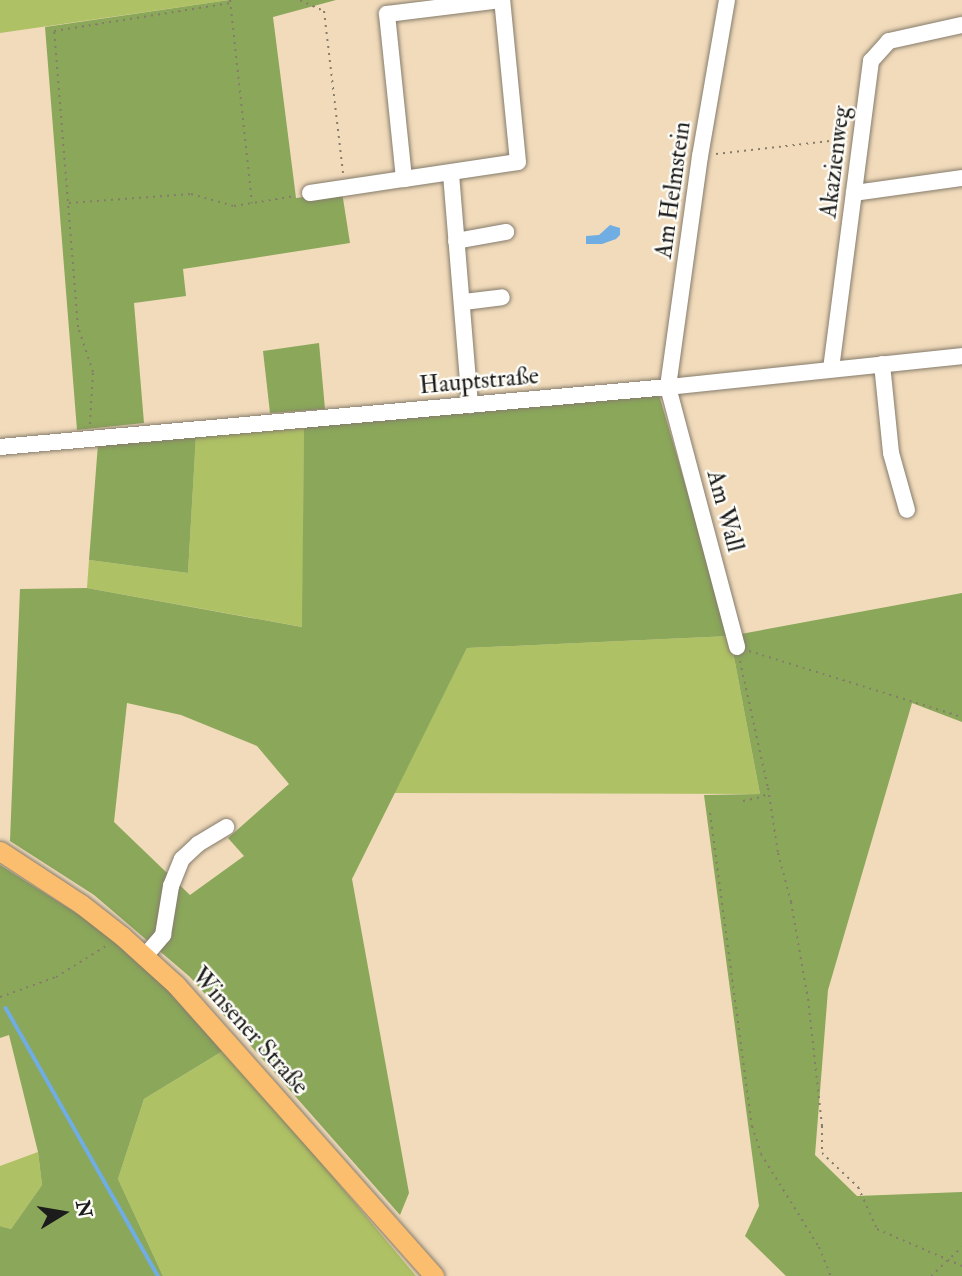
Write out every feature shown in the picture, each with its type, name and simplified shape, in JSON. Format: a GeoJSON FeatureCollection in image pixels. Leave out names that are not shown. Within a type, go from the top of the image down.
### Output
{"type":"FeatureCollection","features":[{"type":"Feature","properties":{"kind":"main road","name":"Winsener Straße"},"geometry":{"type":"LineString","coordinates":[[0,851],[122,936],[145,956],[221,1032],[434,1276]]}},
{"type":"Feature","properties":{"kind":"street"},"geometry":{"type":"LineString","coordinates":[[310,193],[451,173],[518,162],[501,0],[387,14],[404,179]]}},
{"type":"Feature","properties":{"kind":"street","name":"Am Helmstein"},"geometry":{"type":"LineString","coordinates":[[668,387],[700,156],[727,0]]}},
{"type":"Feature","properties":{"kind":"street","name":"Akazienweg"},"geometry":{"type":"LineString","coordinates":[[831,369],[871,61],[889,41],[962,26]]}},
{"type":"Feature","properties":{"kind":"street"},"geometry":{"type":"LineString","coordinates":[[451,173],[464,302],[461,308],[470,405]]}},
{"type":"Feature","properties":{"kind":"street"},"geometry":{"type":"LineString","coordinates":[[854,193],[962,178]]}},
{"type":"Feature","properties":{"kind":"street"},"geometry":{"type":"LineString","coordinates":[[456,241],[506,232]]}},
{"type":"Feature","properties":{"kind":"street"},"geometry":{"type":"LineString","coordinates":[[464,302],[502,297]]}},
{"type":"Feature","properties":{"kind":"street","name":"Hauptstraße"},"geometry":{"type":"LineString","coordinates":[[0,447],[668,387],[962,356]]}},
{"type":"Feature","properties":{"kind":"street"},"geometry":{"type":"LineString","coordinates":[[882,364],[891,453],[907,510]]}},
{"type":"Feature","properties":{"kind":"street","name":"Am Wall"},"geometry":{"type":"LineString","coordinates":[[668,387],[737,647]]}},
{"type":"Feature","properties":{"kind":"street"},"geometry":{"type":"LineString","coordinates":[[145,956],[163,934],[171,886],[182,859],[198,844],[226,827]]}},
{"type":"Feature","properties":{"kind":"path"},"geometry":{"type":"LineString","coordinates":[[300,0],[324,11],[345,188]]}},
{"type":"Feature","properties":{"kind":"path"},"geometry":{"type":"LineString","coordinates":[[87,438],[93,402],[93,372],[78,327],[54,31],[231,1],[252,203]]}},
{"type":"Feature","properties":{"kind":"path"},"geometry":{"type":"LineString","coordinates":[[700,156],[862,138]]}},
{"type":"Feature","properties":{"kind":"path"},"geometry":{"type":"LineString","coordinates":[[68,203],[191,194],[234,206],[310,193]]}},
{"type":"Feature","properties":{"kind":"path"},"geometry":{"type":"LineString","coordinates":[[962,717],[737,647],[768,788],[808,999],[822,1126],[822,1153],[858,1187],[877,1229],[962,1266]]}},
{"type":"Feature","properties":{"kind":"path"},"geometry":{"type":"LineString","coordinates":[[743,801],[764,796],[768,788]]}},
{"type":"Feature","properties":{"kind":"path"},"geometry":{"type":"LineString","coordinates":[[710,813],[752,1126],[761,1154],[819,1247],[831,1276]]}},
{"type":"Feature","properties":{"kind":"path"},"geometry":{"type":"LineString","coordinates":[[0,997],[56,977],[122,936]]}},
{"type":"Feature","properties":{"kind":"path"},"geometry":{"type":"LineString","coordinates":[[932,1276],[962,1247]]}},
{"type":"Feature","properties":{"kind":"green space"},"geometry":{"type":"Polygon","coordinates":[[[0,0],[229,0],[0,33],[0,0]]]}},
{"type":"Feature","properties":{"kind":"green space"},"geometry":{"type":"Polygon","coordinates":[[[229,0],[336,0],[273,17],[296,198],[342,192],[350,243],[183,269],[186,296],[134,303],[144,423],[77,430],[45,27],[229,0]]]}},
{"type":"Feature","properties":{"kind":"green space"},"geometry":{"type":"Polygon","coordinates":[[[319,343],[325,409],[270,413],[263,351],[319,343]]]}},
{"type":"Feature","properties":{"kind":"green space"},"geometry":{"type":"Polygon","coordinates":[[[659,395],[730,636],[467,648],[352,879],[409,1193],[400,1215],[190,977],[94,895],[10,841],[20,589],[87,588],[302,627],[304,426],[659,395]],[[127,703],[114,822],[190,895],[244,856],[228,838],[289,784],[257,746],[181,715],[127,703]]]}},
{"type":"Feature","properties":{"kind":"green space"},"geometry":{"type":"Polygon","coordinates":[[[304,426],[303,627],[87,588],[89,560],[188,573],[196,435],[304,426]]]}},
{"type":"Feature","properties":{"kind":"green space"},"geometry":{"type":"Polygon","coordinates":[[[196,435],[188,573],[89,560],[98,444],[196,435]]]}},
{"type":"Feature","properties":{"kind":"green space"},"geometry":{"type":"Polygon","coordinates":[[[962,593],[962,722],[912,703],[828,990],[815,1155],[857,1196],[962,1192],[962,1276],[786,1276],[745,1236],[759,1206],[704,795],[760,794],[730,636],[962,593]]]}},
{"type":"Feature","properties":{"kind":"green space"},"geometry":{"type":"Polygon","coordinates":[[[730,636],[760,794],[394,793],[467,648],[730,636]]]}},
{"type":"Feature","properties":{"kind":"green space"},"geometry":{"type":"Polygon","coordinates":[[[0,865],[84,918],[145,965],[226,1049],[144,1099],[118,1179],[163,1276],[0,1276],[0,1226],[11,1229],[42,1185],[38,1152],[9,1035],[0,1038],[0,865]]]}},
{"type":"Feature","properties":{"kind":"green space"},"geometry":{"type":"Polygon","coordinates":[[[226,1049],[416,1276],[163,1276],[118,1179],[144,1099],[226,1049]]]}},
{"type":"Feature","properties":{"kind":"green space"},"geometry":{"type":"Polygon","coordinates":[[[38,1152],[42,1185],[11,1229],[0,1226],[0,1166],[38,1152]]]}},
{"type":"Feature","properties":{"kind":"water"},"geometry":{"type":"Polygon","coordinates":[[[610,225],[620,228],[620,235],[616,239],[602,244],[586,244],[586,236],[599,235],[610,225]]]}},
{"type":"Feature","properties":{"kind":"waterway"},"geometry":{"type":"LineString","coordinates":[[6,1008],[158,1276]]}}]}
